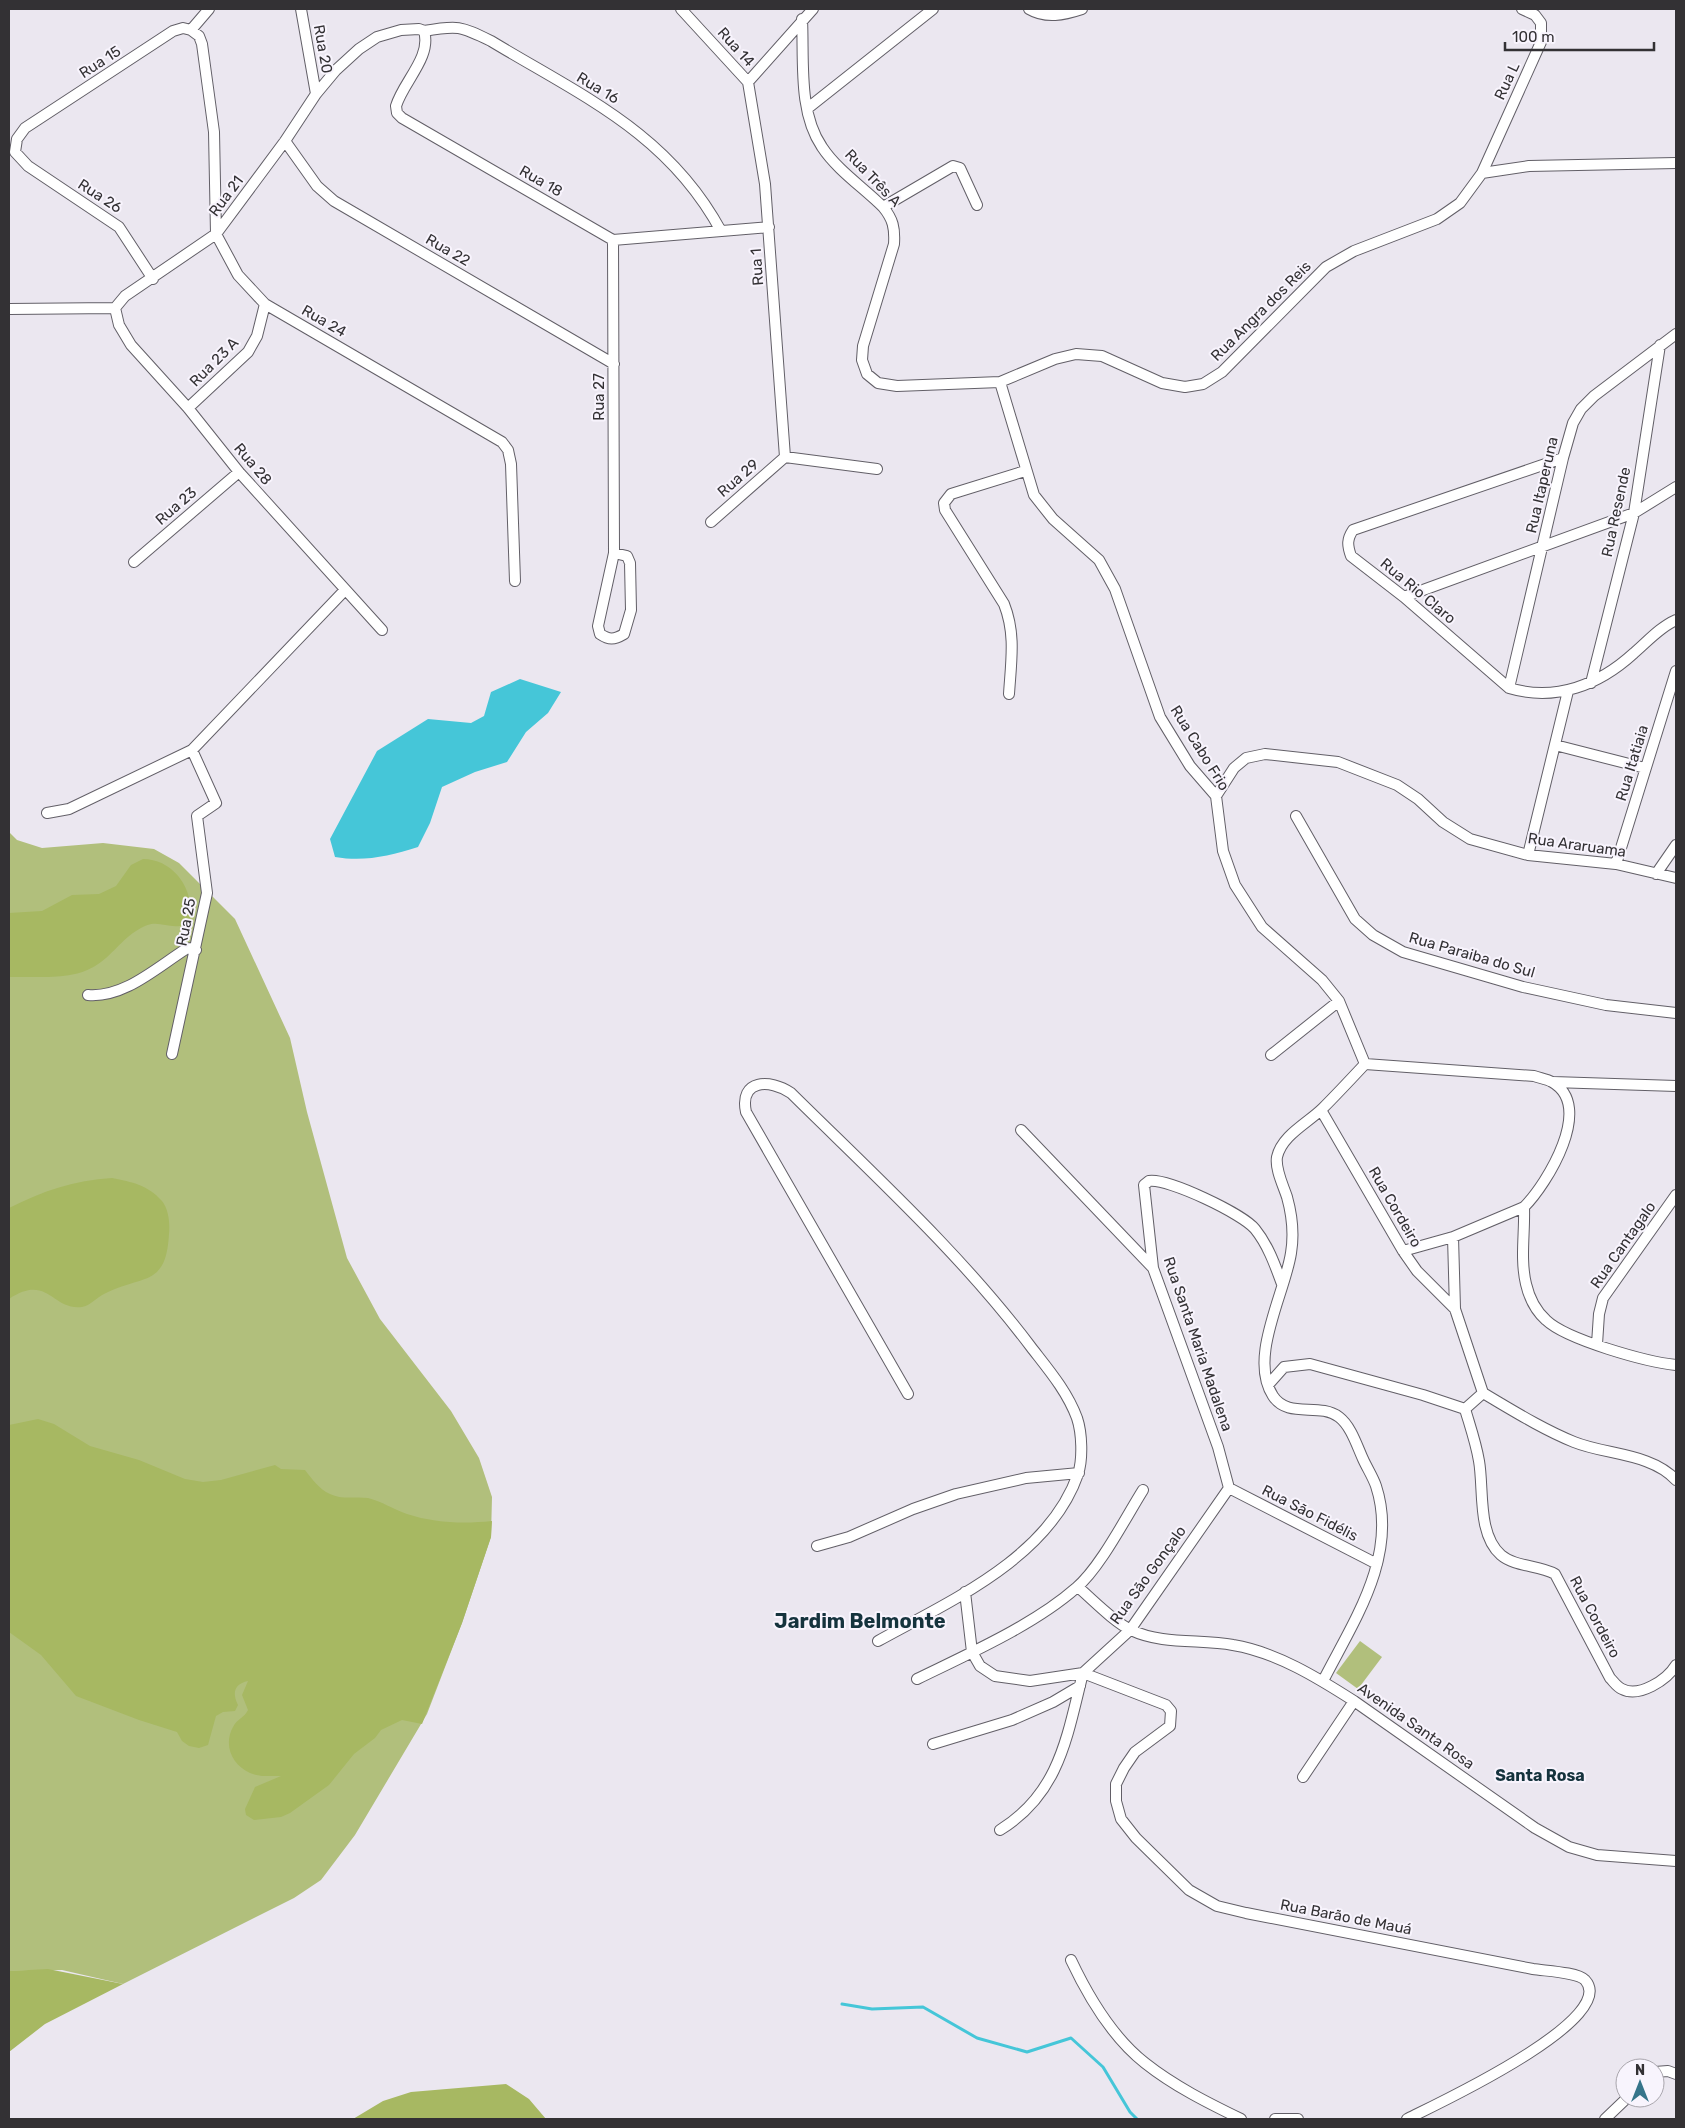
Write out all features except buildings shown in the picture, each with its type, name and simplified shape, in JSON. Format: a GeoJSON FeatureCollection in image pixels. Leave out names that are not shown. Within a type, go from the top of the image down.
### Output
{"type":"FeatureCollection","features":[{"type":"Feature","properties":{"kind":"street"},"geometry":{"type":"LineString","coordinates":[[192,30],[209,9]]}},
{"type":"Feature","properties":{"kind":"street","name":"Rua 20"},"geometry":{"type":"LineString","coordinates":[[301,9],[316,94]]}},
{"type":"Feature","properties":{"kind":"street","name":"Rua 14"},"geometry":{"type":"LineString","coordinates":[[681,9],[748,82]]}},
{"type":"Feature","properties":{"kind":"street"},"geometry":{"type":"LineString","coordinates":[[748,82],[802,19],[813,9]]}},
{"type":"Feature","properties":{"kind":"street"},"geometry":{"type":"LineString","coordinates":[[808,108],[933,9]]}},
{"type":"Feature","properties":{"kind":"street"},"geometry":{"type":"LineString","coordinates":[[1029,9],[1051,15],[1065,15],[1082,9]]}},
{"type":"Feature","properties":{"kind":"street","name":"Rua L"},"geometry":{"type":"LineString","coordinates":[[1482,173],[1542,42],[1542,23],[1535,15],[1522,9]]}},
{"type":"Feature","properties":{"kind":"street","name":"Rua Três A"},"geometry":{"type":"LineString","coordinates":[[802,19],[805,88],[812,129],[823,148],[891,216],[895,229],[894,244],[863,346],[862,360]]}},
{"type":"Feature","properties":{"kind":"street","name":"Rua 16"},"geometry":{"type":"LineString","coordinates":[[424,31],[454,26],[491,41],[629,124],[673,163],[706,204],[721,231]]}},
{"type":"Feature","properties":{"kind":"street","name":"Rua 15"},"geometry":{"type":"LineString","coordinates":[[12,151],[17,139],[25,128],[173,31],[183,28],[192,30]]}},
{"type":"Feature","properties":{"kind":"street","name":"Rua 21"},"geometry":{"type":"LineString","coordinates":[[115,308],[125,296],[153,279],[216,234],[285,141],[316,94],[359,49],[377,37],[411,28],[424,31]]}},
{"type":"Feature","properties":{"kind":"street","name":"Rua 24"},"geometry":{"type":"LineString","coordinates":[[192,30],[199,36],[202,44],[214,132],[216,234],[231,266],[264,304],[502,442],[508,450],[511,464],[515,581]]}},
{"type":"Feature","properties":{"kind":"street","name":"Rua 18"},"geometry":{"type":"LineString","coordinates":[[424,31],[426,38],[424,51],[396,106],[397,113],[402,118],[613,240]]}},
{"type":"Feature","properties":{"kind":"street","name":"Rua 1"},"geometry":{"type":"LineString","coordinates":[[748,82],[765,184],[785,457]]}},
{"type":"Feature","properties":{"kind":"street","name":"Rua 22"},"geometry":{"type":"LineString","coordinates":[[285,141],[317,186],[334,200],[614,364]]}},
{"type":"Feature","properties":{"kind":"street","name":"Rua 26"},"geometry":{"type":"LineString","coordinates":[[12,151],[28,166],[119,227],[153,279]]}},
{"type":"Feature","properties":{"kind":"street"},"geometry":{"type":"LineString","coordinates":[[1482,173],[1529,166],[1676,163]]}},
{"type":"Feature","properties":{"kind":"street"},"geometry":{"type":"LineString","coordinates":[[883,207],[953,166],[960,168],[977,205]]}},
{"type":"Feature","properties":{"kind":"street","name":"Rua Angra dos Reis"},"geometry":{"type":"LineString","coordinates":[[862,360],[867,374],[878,383],[897,386],[1000,382],[1055,358],[1076,354],[1102,356],[1162,383],[1185,387],[1203,384],[1222,372],[1326,267],[1354,251],[1437,219],[1460,203],[1482,173]]}},
{"type":"Feature","properties":{"kind":"street"},"geometry":{"type":"LineString","coordinates":[[613,240],[769,227]]}},
{"type":"Feature","properties":{"kind":"street","name":"Rua 27"},"geometry":{"type":"LineString","coordinates":[[613,240],[614,553],[598,626],[600,634],[608,639],[616,639],[624,634],[631,610],[630,563],[627,556],[614,553]]}},
{"type":"Feature","properties":{"kind":"street","name":"Rua 23 A"},"geometry":{"type":"LineString","coordinates":[[188,408],[248,352],[257,336],[264,304]]}},
{"type":"Feature","properties":{"kind":"street"},"geometry":{"type":"LineString","coordinates":[[9,309],[115,308]]}},
{"type":"Feature","properties":{"kind":"street","name":"Rua 28"},"geometry":{"type":"LineString","coordinates":[[115,308],[119,325],[131,344],[188,408],[239,472],[382,630]]}},
{"type":"Feature","properties":{"kind":"street","name":"Rua Itaperuna"},"geometry":{"type":"LineString","coordinates":[[1509,688],[1544,547],[1563,458],[1573,423],[1581,409],[1660,344],[1676,334]]}},
{"type":"Feature","properties":{"kind":"street","name":"Rua Resende"},"geometry":{"type":"LineString","coordinates":[[1591,684],[1634,513],[1660,344]]}},
{"type":"Feature","properties":{"kind":"street","name":"Rua Cabo Frio"},"geometry":{"type":"LineString","coordinates":[[1000,382],[1025,471],[1034,495],[1053,519],[1099,560],[1115,589],[1160,717],[1190,766],[1216,796],[1223,851],[1235,885],[1262,927],[1322,980],[1339,1001],[1365,1064]]}},
{"type":"Feature","properties":{"kind":"street"},"geometry":{"type":"LineString","coordinates":[[785,457],[877,469]]}},
{"type":"Feature","properties":{"kind":"street","name":"Rua 29"},"geometry":{"type":"LineString","coordinates":[[711,522],[785,457]]}},
{"type":"Feature","properties":{"kind":"street","name":"Rua Rio Claro"},"geometry":{"type":"LineString","coordinates":[[1563,458],[1353,530],[1348,538],[1348,548],[1351,556],[1404,597],[1509,688],[1525,693],[1548,694],[1568,691],[1591,684],[1631,656],[1665,626],[1676,620]]}},
{"type":"Feature","properties":{"kind":"street"},"geometry":{"type":"LineString","coordinates":[[1009,694],[1013,639],[1010,620],[1004,604],[945,510],[944,503],[951,494],[1025,471]]}},
{"type":"Feature","properties":{"kind":"street","name":"Rua 23"},"geometry":{"type":"LineString","coordinates":[[134,562],[239,472]]}},
{"type":"Feature","properties":{"kind":"street"},"geometry":{"type":"LineString","coordinates":[[1404,597],[1634,513],[1676,487]]}},
{"type":"Feature","properties":{"kind":"street"},"geometry":{"type":"LineString","coordinates":[[47,813],[69,809],[192,750],[345,590]]}},
{"type":"Feature","properties":{"kind":"street","name":"Rua Itatiaia"},"geometry":{"type":"LineString","coordinates":[[1616,864],[1676,671]]}},
{"type":"Feature","properties":{"kind":"street"},"geometry":{"type":"LineString","coordinates":[[1528,855],[1568,691]]}},
{"type":"Feature","properties":{"kind":"street"},"geometry":{"type":"LineString","coordinates":[[1555,745],[1645,768]]}},
{"type":"Feature","properties":{"kind":"street","name":"Rua 25"},"geometry":{"type":"LineString","coordinates":[[172,1054],[207,893],[197,816],[216,804],[192,750]]}},
{"type":"Feature","properties":{"kind":"street","name":"Rua Araruama"},"geometry":{"type":"LineString","coordinates":[[1216,796],[1234,768],[1246,758],[1264,754],[1338,762],[1397,785],[1418,799],[1443,822],[1470,839],[1528,855],[1616,864],[1676,878]]}},
{"type":"Feature","properties":{"kind":"street","name":"Rua Paraiba do Sul"},"geometry":{"type":"LineString","coordinates":[[1296,816],[1355,919],[1373,935],[1403,952],[1523,987],[1606,1005],[1676,1013]]}},
{"type":"Feature","properties":{"kind":"street"},"geometry":{"type":"LineString","coordinates":[[1656,874],[1676,845]]}},
{"type":"Feature","properties":{"kind":"street"},"geometry":{"type":"LineString","coordinates":[[88,995],[103,996],[123,989],[186,949],[192,948],[196,950]]}},
{"type":"Feature","properties":{"kind":"street"},"geometry":{"type":"LineString","coordinates":[[1271,1055],[1339,1001]]}},
{"type":"Feature","properties":{"kind":"street"},"geometry":{"type":"LineString","coordinates":[[1323,1681],[1371,1588],[1378,1564],[1381,1509],[1376,1486],[1348,1428],[1339,1417],[1326,1412],[1287,1408],[1272,1395],[1268,1385],[1265,1368],[1266,1348],[1291,1254],[1293,1226],[1277,1158],[1283,1144],[1322,1110],[1365,1064],[1534,1076],[1553,1082],[1676,1086]]}},
{"type":"Feature","properties":{"kind":"street"},"geometry":{"type":"LineString","coordinates":[[1403,1251],[1453,1237],[1524,1207],[1538,1193],[1553,1167],[1569,1125],[1570,1109],[1564,1095],[1553,1082]]}},
{"type":"Feature","properties":{"kind":"street"},"geometry":{"type":"LineString","coordinates":[[878,1641],[965,1592],[1022,1553],[1044,1532],[1060,1510],[1078,1473],[1081,1451],[1077,1419],[1063,1390],[1009,1318],[947,1247],[790,1093],[779,1085],[766,1083],[755,1086],[747,1091],[744,1101],[746,1112],[908,1394]]}},
{"type":"Feature","properties":{"kind":"street","name":"Rua Cordeiro"},"geometry":{"type":"LineString","coordinates":[[1322,1110],[1403,1251],[1417,1271],[1455,1310]]}},
{"type":"Feature","properties":{"kind":"street"},"geometry":{"type":"LineString","coordinates":[[1021,1130],[1153,1268]]}},
{"type":"Feature","properties":{"kind":"street","name":"Rua Santa Maria Madalena"},"geometry":{"type":"LineString","coordinates":[[1230,1488],[1218,1447],[1153,1268],[1143,1192],[1144,1185],[1149,1181],[1157,1180],[1229,1210],[1254,1227],[1268,1250],[1282,1284]]}},
{"type":"Feature","properties":{"kind":"street","name":"Rua Cantagalo"},"geometry":{"type":"LineString","coordinates":[[1598,1344],[1599,1314],[1603,1298],[1676,1195]]}},
{"type":"Feature","properties":{"kind":"street"},"geometry":{"type":"LineString","coordinates":[[1524,1207],[1523,1262],[1526,1285],[1534,1306],[1546,1321],[1570,1335],[1659,1363],[1676,1365]]}},
{"type":"Feature","properties":{"kind":"street","name":"Rua Cordeiro"},"geometry":{"type":"LineString","coordinates":[[1453,1237],[1455,1310],[1483,1392]]}},
{"type":"Feature","properties":{"kind":"street"},"geometry":{"type":"LineString","coordinates":[[1268,1385],[1284,1367],[1310,1364],[1423,1395],[1465,1409],[1483,1392],[1573,1442],[1601,1452],[1649,1462],[1669,1472],[1676,1480]]}},
{"type":"Feature","properties":{"kind":"street","name":"Rua Cordeiro"},"geometry":{"type":"LineString","coordinates":[[1465,1409],[1479,1459],[1488,1534],[1493,1546],[1503,1556],[1555,1574],[1610,1678],[1620,1689],[1632,1692],[1642,1690],[1662,1679],[1676,1665]]}},
{"type":"Feature","properties":{"kind":"street"},"geometry":{"type":"LineString","coordinates":[[817,1546],[849,1537],[914,1509],[956,1494],[1026,1478],[1078,1473]]}},
{"type":"Feature","properties":{"kind":"street","name":"Rua São Fidélis"},"geometry":{"type":"LineString","coordinates":[[1230,1488],[1378,1564]]}},
{"type":"Feature","properties":{"kind":"street","name":"Rua São Gonçalo"},"geometry":{"type":"LineString","coordinates":[[1083,1673],[1130,1630],[1230,1488]]}},
{"type":"Feature","properties":{"kind":"street"},"geometry":{"type":"LineString","coordinates":[[917,1679],[972,1652],[1045,1611],[1078,1587],[1103,1554],[1143,1490]]}},
{"type":"Feature","properties":{"kind":"street"},"geometry":{"type":"LineString","coordinates":[[1078,1587],[1130,1630]]}},
{"type":"Feature","properties":{"kind":"street"},"geometry":{"type":"LineString","coordinates":[[965,1592],[972,1652],[980,1666],[995,1676],[1013,1680],[1030,1681],[1083,1673],[1064,1747],[1053,1774],[1038,1798],[1020,1818],[1000,1830]]}},
{"type":"Feature","properties":{"kind":"street","name":"Avenida Santa Rosa"},"geometry":{"type":"LineString","coordinates":[[1130,1630],[1147,1636],[1205,1641],[1257,1650],[1323,1681],[1354,1700],[1535,1828],[1569,1847],[1597,1855],[1676,1861]]}},
{"type":"Feature","properties":{"kind":"street","name":"Rua Barão de Mauá"},"geometry":{"type":"LineString","coordinates":[[1083,1673],[1166,1706],[1171,1711],[1170,1726],[1135,1752],[1124,1768],[1116,1784],[1116,1801],[1121,1819],[1136,1838],[1189,1890],[1217,1906],[1246,1913],[1533,1969],[1575,1975],[1584,1980],[1589,1989],[1589,1998],[1582,2010],[1553,2036],[1499,2073],[1408,2119]]}},
{"type":"Feature","properties":{"kind":"street"},"geometry":{"type":"LineString","coordinates":[[933,1744],[1012,1720],[1053,1702],[1080,1686]]}},
{"type":"Feature","properties":{"kind":"street"},"geometry":{"type":"LineString","coordinates":[[1303,1777],[1354,1700]]}},
{"type":"Feature","properties":{"kind":"street"},"geometry":{"type":"LineString","coordinates":[[1071,1960],[1086,1992],[1113,2029],[1144,2062],[1202,2100],[1241,2119]]}},
{"type":"Feature","properties":{"kind":"street"},"geometry":{"type":"LineString","coordinates":[[1605,2119],[1617,2108]]}},
{"type":"Feature","properties":{"kind":"street"},"geometry":{"type":"LineString","coordinates":[[1275,2119],[1298,2119]]}},
{"type":"Feature","properties":{"kind":"green space"},"geometry":{"type":"Polygon","coordinates":[[[9,832],[17,840],[42,848],[103,843],[154,849],[179,863],[235,919],[290,1038],[307,1112],[347,1258],[380,1319],[451,1411],[479,1458],[492,1497],[491,1537],[462,1623],[427,1714],[355,1835],[321,1880],[294,1898],[123,1984],[62,1970],[9,1971],[9,832]]]}},
{"type":"Feature","properties":{"kind":"green space"},"geometry":{"type":"Polygon","coordinates":[[[143,859],[165,865],[174,871],[181,880],[190,900],[191,912],[189,923],[177,926],[151,924],[145,926],[127,938],[101,962],[80,973],[57,977],[9,977],[9,913],[42,911],[72,895],[99,894],[116,886],[131,865],[143,859]]]}},
{"type":"Feature","properties":{"kind":"green space"},"geometry":{"type":"Polygon","coordinates":[[[112,1178],[133,1183],[151,1191],[162,1201],[166,1209],[169,1226],[167,1251],[163,1263],[157,1271],[150,1277],[104,1294],[82,1307],[72,1307],[63,1304],[41,1291],[33,1290],[22,1292],[9,1299],[9,1208],[59,1187],[85,1181],[112,1178]]]}},
{"type":"Feature","properties":{"kind":"green space"},"geometry":{"type":"Polygon","coordinates":[[[38,1419],[54,1424],[90,1446],[139,1460],[185,1479],[203,1482],[221,1480],[275,1465],[281,1469],[305,1470],[319,1487],[335,1496],[368,1498],[407,1514],[438,1521],[492,1521],[491,1537],[462,1623],[422,1724],[402,1720],[381,1730],[375,1738],[354,1754],[329,1785],[290,1813],[281,1817],[254,1820],[246,1815],[245,1809],[255,1787],[281,1776],[261,1776],[250,1773],[238,1765],[231,1754],[229,1747],[230,1734],[235,1724],[248,1710],[242,1695],[248,1681],[240,1684],[235,1690],[238,1705],[235,1711],[223,1712],[216,1716],[208,1745],[199,1748],[189,1746],[182,1741],[177,1732],[76,1696],[41,1655],[9,1632],[9,1425],[38,1419]]]}},
{"type":"Feature","properties":{"kind":"green space"},"geometry":{"type":"Polygon","coordinates":[[[1360,1641],[1382,1657],[1358,1689],[1336,1673],[1360,1641]]]}},
{"type":"Feature","properties":{"kind":"green space"},"geometry":{"type":"Polygon","coordinates":[[[48,1969],[123,1984],[45,2024],[9,2052],[9,1971],[48,1969]]]}},
{"type":"Feature","properties":{"kind":"green space"},"geometry":{"type":"Polygon","coordinates":[[[506,2084],[529,2099],[546,2119],[353,2119],[383,2101],[411,2092],[506,2084]]]}},
{"type":"Feature","properties":{"kind":"water"},"geometry":{"type":"Polygon","coordinates":[[[520,679],[561,692],[548,713],[526,732],[507,762],[475,772],[442,787],[430,823],[418,847],[377,857],[357,859],[335,857],[330,839],[377,751],[428,719],[471,723],[484,716],[491,692],[520,679]]]}},
{"type":"Feature","properties":{"kind":"waterway"},"geometry":{"type":"LineString","coordinates":[[842,2004],[872,2009],[923,2007],[977,2038],[1027,2052],[1071,2038],[1103,2067],[1130,2112],[1137,2119]]}},
{"type":"Feature","properties":{"kind":"district","name":"Jardim Belmonte"},"geometry":{"type":"Point","coordinates":[860,1621]}},
{"type":"Feature","properties":{"kind":"district","name":"Santa Rosa"},"geometry":{"type":"Point","coordinates":[1540,1775]}}]}
